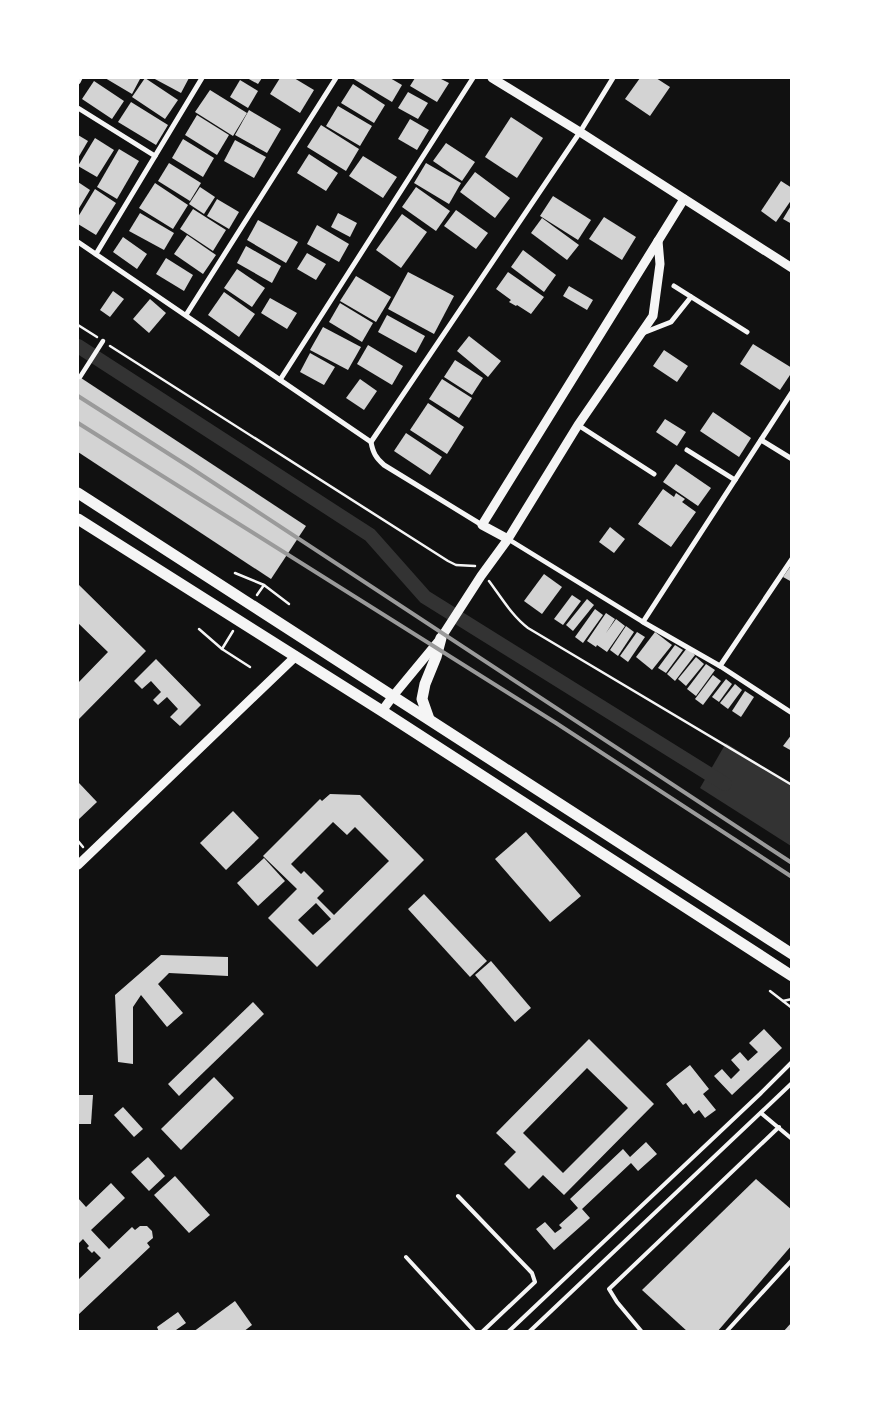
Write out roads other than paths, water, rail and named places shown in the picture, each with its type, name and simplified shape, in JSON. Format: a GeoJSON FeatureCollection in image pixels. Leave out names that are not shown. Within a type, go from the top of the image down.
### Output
{"type":"FeatureCollection","features":[{"type":"Feature","properties":{"kind":"main road"},"geometry":{"type":"LineString","coordinates":[[78,492],[792,954]]}},
{"type":"Feature","properties":{"kind":"main road"},"geometry":{"type":"LineString","coordinates":[[78,519],[382,711],[792,976]]}},
{"type":"Feature","properties":{"kind":"main road"},"geometry":{"type":"LineString","coordinates":[[429,720],[422,699],[425,684],[436,657],[441,638]]}},
{"type":"Feature","properties":{"kind":"street"},"geometry":{"type":"LineString","coordinates":[[78,82],[80,78]]}},
{"type":"Feature","properties":{"kind":"street"},"geometry":{"type":"LineString","coordinates":[[96,254],[202,78]]}},
{"type":"Feature","properties":{"kind":"street"},"geometry":{"type":"LineString","coordinates":[[186,315],[336,78]]}},
{"type":"Feature","properties":{"kind":"street"},"geometry":{"type":"LineString","coordinates":[[280,380],[473,78]]}},
{"type":"Feature","properties":{"kind":"street"},"geometry":{"type":"LineString","coordinates":[[492,78],[792,268]]}},
{"type":"Feature","properties":{"kind":"street"},"geometry":{"type":"LineString","coordinates":[[371,442],[580,132],[613,78]]}},
{"type":"Feature","properties":{"kind":"street"},"geometry":{"type":"LineString","coordinates":[[78,108],[155,156]]}},
{"type":"Feature","properties":{"kind":"street"},"geometry":{"type":"LineString","coordinates":[[482,526],[684,199]]}},
{"type":"Feature","properties":{"kind":"street"},"geometry":{"type":"LineString","coordinates":[[382,711],[441,638],[482,574],[508,539],[578,425],[653,316],[660,264],[658,241]]}},
{"type":"Feature","properties":{"kind":"street"},"geometry":{"type":"LineString","coordinates":[[78,242],[371,442],[376,458],[384,466],[643,622],[720,666],[791,713]]}},
{"type":"Feature","properties":{"kind":"street"},"geometry":{"type":"LineString","coordinates":[[674,286],[746,332]]}},
{"type":"Feature","properties":{"kind":"street"},"geometry":{"type":"LineString","coordinates":[[642,334],[670,322],[691,297]]}},
{"type":"Feature","properties":{"kind":"street"},"geometry":{"type":"LineString","coordinates":[[80,378],[103,341]]}},
{"type":"Feature","properties":{"kind":"street"},"geometry":{"type":"LineString","coordinates":[[643,622],[792,392]]}},
{"type":"Feature","properties":{"kind":"street"},"geometry":{"type":"LineString","coordinates":[[578,425],[654,474]]}},
{"type":"Feature","properties":{"kind":"street"},"geometry":{"type":"LineString","coordinates":[[760,440],[792,459]]}},
{"type":"Feature","properties":{"kind":"street"},"geometry":{"type":"LineString","coordinates":[[687,450],[735,480]]}},
{"type":"Feature","properties":{"kind":"street"},"geometry":{"type":"LineString","coordinates":[[720,666],[792,558]]}},
{"type":"Feature","properties":{"kind":"street"},"geometry":{"type":"LineString","coordinates":[[78,865],[296,656]]}},
{"type":"Feature","properties":{"kind":"lane"},"geometry":{"type":"LineString","coordinates":[[508,1332],[792,1062]]}},
{"type":"Feature","properties":{"kind":"lane"},"geometry":{"type":"LineString","coordinates":[[528,1332],[792,1083]]}},
{"type":"Feature","properties":{"kind":"lane"},"geometry":{"type":"LineString","coordinates":[[761,1113],[792,1139]]}},
{"type":"Feature","properties":{"kind":"lane"},"geometry":{"type":"LineString","coordinates":[[642,1332],[617,1302],[609,1289],[778,1127]]}},
{"type":"Feature","properties":{"kind":"lane"},"geometry":{"type":"LineString","coordinates":[[458,1196],[532,1273],[535,1282],[482,1332]]}},
{"type":"Feature","properties":{"kind":"lane"},"geometry":{"type":"LineString","coordinates":[[406,1257],[475,1332]]}},
{"type":"Feature","properties":{"kind":"lane"},"geometry":{"type":"LineString","coordinates":[[726,1332],[792,1260]]}},
{"type":"Feature","properties":{"kind":"waterway"},"geometry":{"type":"LineString","coordinates":[[78,346],[370,535],[425,597],[725,784]]}},
{"type":"Feature","properties":{"kind":"railway"},"geometry":{"type":"LineString","coordinates":[[78,396],[191,468],[792,863]]}},
{"type":"Feature","properties":{"kind":"railway"},"geometry":{"type":"LineString","coordinates":[[78,423],[556,723],[792,877]]}}]}
